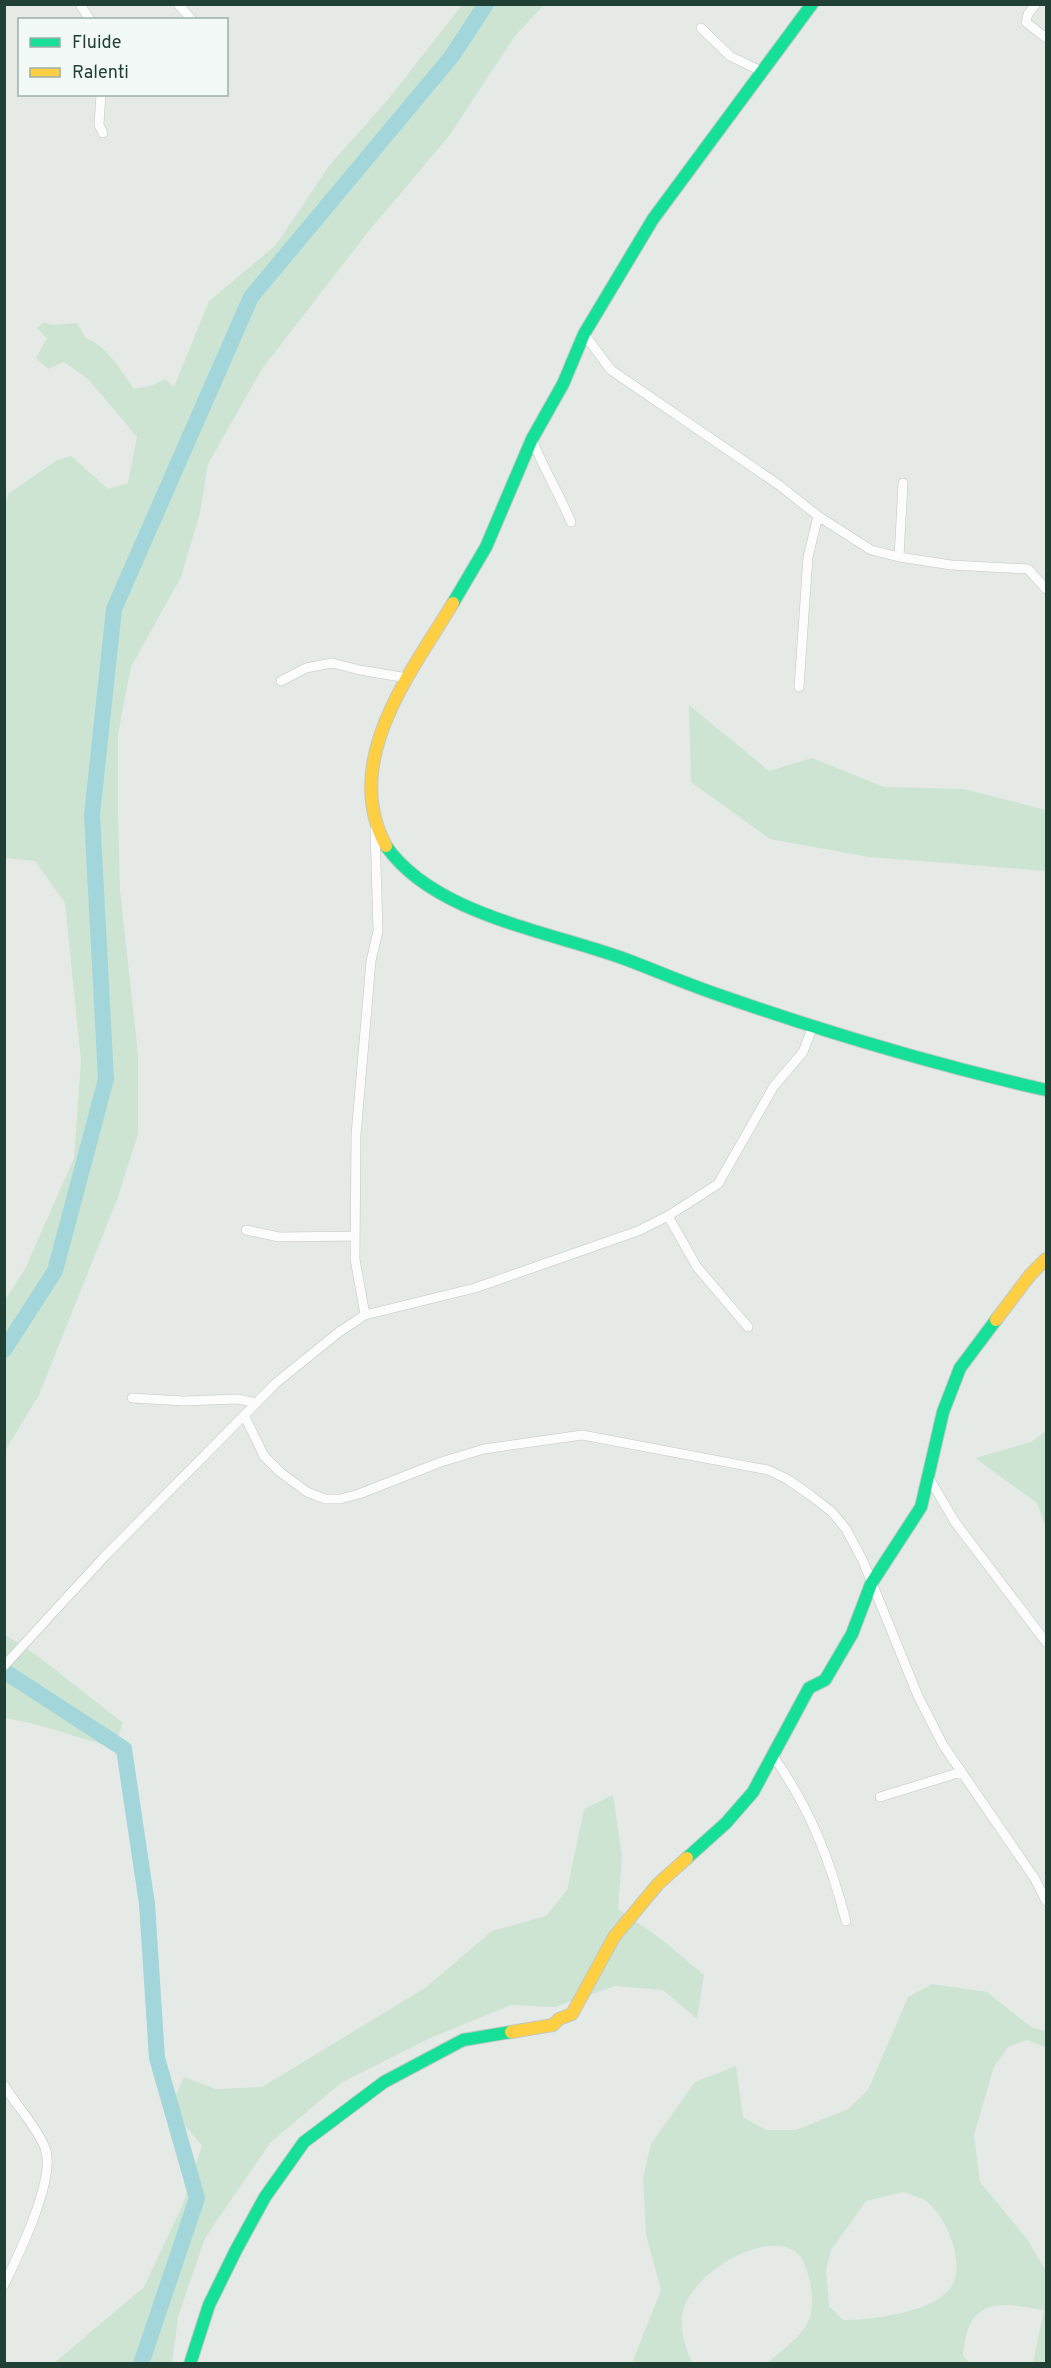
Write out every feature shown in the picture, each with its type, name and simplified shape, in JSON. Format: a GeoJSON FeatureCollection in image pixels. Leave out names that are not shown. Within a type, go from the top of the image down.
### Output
{"type":"FeatureCollection","features":[{"type":"Feature","properties":{"kind":"street"},"geometry":{"type":"LineString","coordinates":[[80,4],[89,18]]}},
{"type":"Feature","properties":{"kind":"street"},"geometry":{"type":"LineString","coordinates":[[178,4],[190,18]]}},
{"type":"Feature","properties":{"kind":"street"},"geometry":{"type":"LineString","coordinates":[[365,1315],[355,1259],[356,1136],[371,961],[378,931],[375,826],[371,794],[375,752],[384,720],[486,547],[532,439],[563,384],[584,334],[593,323],[653,219],[812,4]]}},
{"type":"Feature","properties":{"kind":"street"},"geometry":{"type":"LineString","coordinates":[[1036,4],[1028,14],[1026,21],[1047,38]]}},
{"type":"Feature","properties":{"kind":"street"},"geometry":{"type":"LineString","coordinates":[[701,28],[730,56],[761,71]]}},
{"type":"Feature","properties":{"kind":"street"},"geometry":{"type":"LineString","coordinates":[[100,96],[99,125],[103,133]]}},
{"type":"Feature","properties":{"kind":"street"},"geometry":{"type":"LineString","coordinates":[[584,334],[611,370],[779,485],[818,516],[871,550],[898,557],[951,565],[1022,568],[1033,572],[1047,589]]}},
{"type":"Feature","properties":{"kind":"street"},"geometry":{"type":"LineString","coordinates":[[532,439],[571,522]]}},
{"type":"Feature","properties":{"kind":"street"},"geometry":{"type":"LineString","coordinates":[[898,557],[903,483]]}},
{"type":"Feature","properties":{"kind":"street"},"geometry":{"type":"LineString","coordinates":[[799,687],[808,557],[818,516]]}},
{"type":"Feature","properties":{"kind":"street"},"geometry":{"type":"LineString","coordinates":[[281,681],[306,668],[332,663],[408,678]]}},
{"type":"Feature","properties":{"kind":"street"},"geometry":{"type":"LineString","coordinates":[[375,826],[387,848],[403,867],[416,878],[452,900],[503,920],[623,958],[721,996],[813,1026],[958,1070],[1047,1090]]}},
{"type":"Feature","properties":{"kind":"street"},"geometry":{"type":"LineString","coordinates":[[4,1666],[105,1556],[245,1417],[276,1383],[365,1315],[475,1288],[638,1231],[668,1216],[718,1184],[774,1086],[803,1052],[813,1026]]}},
{"type":"Feature","properties":{"kind":"street"},"geometry":{"type":"LineString","coordinates":[[668,1216],[697,1267],[748,1327]]}},
{"type":"Feature","properties":{"kind":"street"},"geometry":{"type":"LineString","coordinates":[[246,1230],[279,1237],[355,1236]]}},
{"type":"Feature","properties":{"kind":"street"},"geometry":{"type":"LineString","coordinates":[[190,2364],[209,2305],[236,2250],[272,2188],[304,2142],[384,2082],[463,2040],[553,2025],[558,2019],[572,2014],[614,1937],[658,1884],[731,1818],[758,1785],[789,1721],[809,1688],[825,1680],[852,1634],[871,1584],[911,1526],[921,1507],[943,1412],[960,1368],[1030,1275],[1047,1259]]}},
{"type":"Feature","properties":{"kind":"street"},"geometry":{"type":"LineString","coordinates":[[132,1398],[183,1401],[238,1399],[257,1403]]}},
{"type":"Feature","properties":{"kind":"street"},"geometry":{"type":"LineString","coordinates":[[245,1417],[264,1456],[280,1472],[307,1492],[325,1499],[340,1499],[359,1494],[441,1462],[484,1449],[582,1435],[768,1470],[788,1479],[840,1520],[863,1561],[918,1696],[961,1772],[1029,1870],[1047,1901]]}},
{"type":"Feature","properties":{"kind":"street"},"geometry":{"type":"LineString","coordinates":[[929,1478],[955,1522],[1047,1642]]}},
{"type":"Feature","properties":{"kind":"street"},"geometry":{"type":"LineString","coordinates":[[773,1756],[804,1802],[834,1874],[846,1921]]}},
{"type":"Feature","properties":{"kind":"street"},"geometry":{"type":"LineString","coordinates":[[880,1797],[961,1772]]}},
{"type":"Feature","properties":{"kind":"street"},"geometry":{"type":"LineString","coordinates":[[4,2085],[42,2142],[47,2157],[45,2180],[33,2217],[4,2285]]}},
{"type":"Feature","properties":{"kind":"green space"},"geometry":{"type":"Polygon","coordinates":[[[462,5],[544,5],[515,36],[449,136],[368,232],[262,369],[208,464],[200,513],[181,577],[131,667],[118,734],[118,811],[120,890],[138,1054],[138,1134],[118,1197],[39,1395],[5,1451],[5,1300],[25,1269],[74,1158],[81,1061],[65,903],[35,861],[5,858],[5,507],[8,494],[57,460],[71,456],[108,489],[128,483],[137,437],[88,379],[64,362],[48,369],[36,358],[47,338],[37,328],[44,322],[52,325],[77,323],[86,338],[100,347],[113,360],[134,389],[153,385],[165,379],[174,387],[209,301],[276,245],[329,166],[390,97],[462,5]]]}},
{"type":"Feature","properties":{"kind":"green space"},"geometry":{"type":"Polygon","coordinates":[[[689,705],[769,771],[812,758],[884,787],[964,789],[1046,810],[1046,871],[869,857],[770,839],[691,782],[689,705]]]}},
{"type":"Feature","properties":{"kind":"green space"},"geometry":{"type":"Polygon","coordinates":[[[1046,1431],[1046,1527],[1037,1503],[975,1458],[1031,1442],[1046,1431]]]}},
{"type":"Feature","properties":{"kind":"green space"},"geometry":{"type":"Polygon","coordinates":[[[4,1634],[39,1657],[123,1723],[114,1748],[35,1724],[5,1718],[4,1634]]]}},
{"type":"Feature","properties":{"kind":"green space"},"geometry":{"type":"Polygon","coordinates":[[[613,1795],[622,1856],[618,1909],[660,1938],[704,1975],[697,2019],[663,1990],[615,1986],[555,2007],[511,2005],[428,2039],[341,2083],[270,2143],[205,2238],[178,2317],[172,2363],[53,2364],[144,2287],[183,2204],[202,2146],[170,2108],[184,2077],[216,2089],[262,2087],[425,1988],[492,1931],[546,1916],[567,1890],[584,1809],[613,1795]]]}},
{"type":"Feature","properties":{"kind":"green space"},"geometry":{"type":"Polygon","coordinates":[[[932,1984],[987,1992],[1031,2027],[1046,2031],[1045,2047],[1027,2040],[1008,2047],[994,2067],[974,2135],[980,2182],[1027,2239],[1046,2271],[1046,2363],[1033,2363],[1044,2310],[999,2305],[978,2313],[971,2323],[963,2356],[970,2363],[767,2363],[804,2329],[811,2310],[810,2282],[802,2260],[793,2250],[779,2246],[762,2247],[745,2252],[712,2272],[699,2284],[683,2311],[682,2324],[685,2345],[693,2363],[632,2363],[661,2290],[646,2235],[643,2178],[651,2144],[695,2082],[736,2066],[743,2117],[766,2130],[796,2130],[848,2109],[868,2090],[908,1997],[932,1984]],[[904,2192],[866,2201],[831,2250],[826,2270],[829,2306],[843,2320],[883,2317],[913,2310],[939,2299],[954,2281],[956,2257],[948,2230],[926,2201],[904,2192]]]}},
{"type":"Feature","properties":{"kind":"waterway"},"geometry":{"type":"LineString","coordinates":[[4,1350],[55,1271],[106,1079],[92,815],[114,609],[251,297],[452,56],[486,4]]}},
{"type":"Feature","properties":{"kind":"waterway"},"geometry":{"type":"LineString","coordinates":[[4,1671],[124,1749],[147,1904],[157,2058],[197,2198],[141,2364]]}},
{"type":"Feature","properties":{"kind":"traffic: fast"},"geometry":{"type":"LineString","coordinates":[[453,603],[486,547],[532,439],[563,384],[584,334],[653,219],[812,4]]}},
{"type":"Feature","properties":{"kind":"traffic: fast"},"geometry":{"type":"LineString","coordinates":[[386,846],[407,870],[433,889],[495,918],[625,959],[710,992],[842,1035],[923,1059],[1046,1090]]}},
{"type":"Feature","properties":{"kind":"traffic: fast"},"geometry":{"type":"LineString","coordinates":[[687,1858],[726,1823],[753,1792],[809,1688],[825,1680],[852,1634],[871,1584],[921,1507],[943,1412],[960,1368],[996,1320]]}},
{"type":"Feature","properties":{"kind":"traffic: fast"},"geometry":{"type":"LineString","coordinates":[[190,2364],[209,2305],[236,2250],[265,2197],[304,2142],[384,2082],[463,2040],[511,2032]]}},
{"type":"Feature","properties":{"kind":"traffic: slow"},"geometry":{"type":"LineString","coordinates":[[386,846],[374,814],[371,782],[376,750],[386,719],[401,688],[453,603]]}},
{"type":"Feature","properties":{"kind":"traffic: slow"},"geometry":{"type":"LineString","coordinates":[[996,1320],[1030,1275],[1046,1259]]}},
{"type":"Feature","properties":{"kind":"traffic: slow"},"geometry":{"type":"LineString","coordinates":[[511,2032],[553,2025],[559,2019],[572,2014],[614,1937],[658,1884],[687,1858]]}}]}
